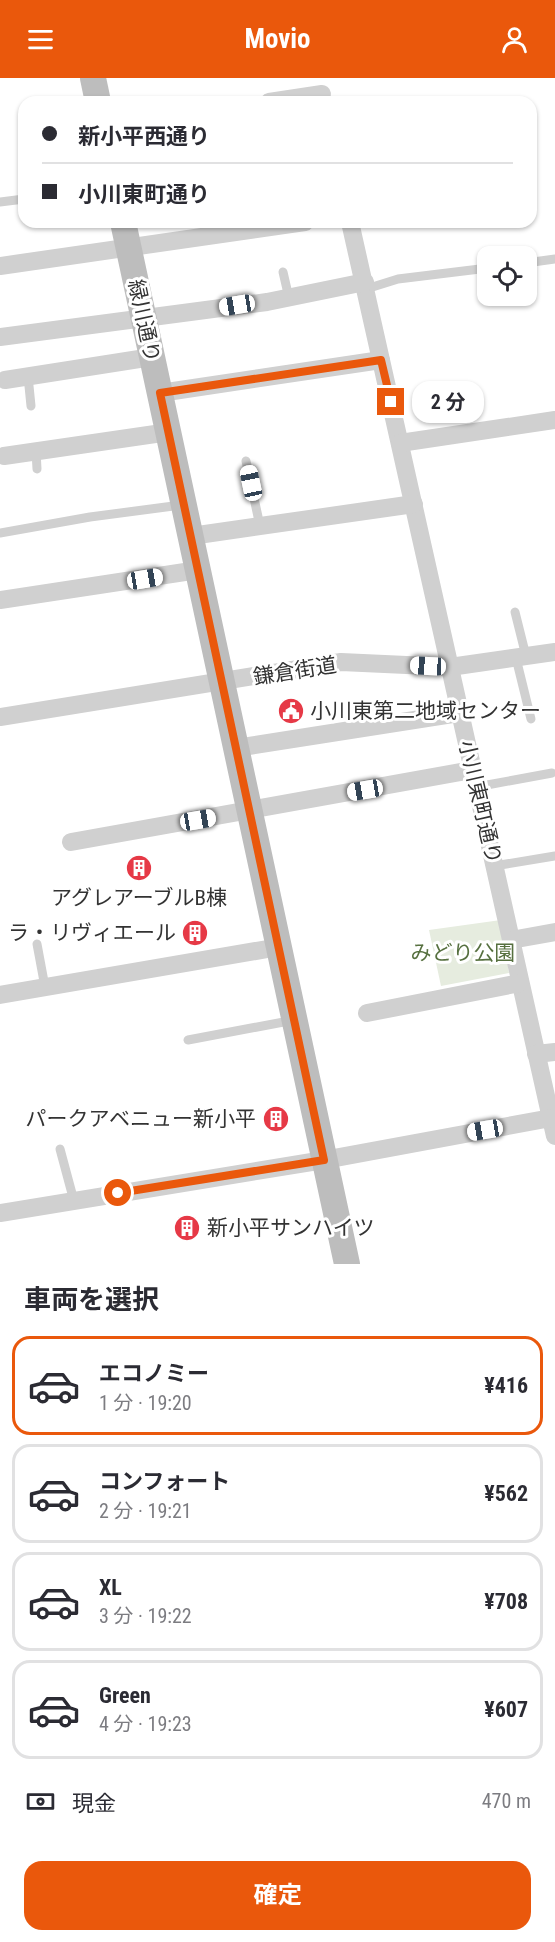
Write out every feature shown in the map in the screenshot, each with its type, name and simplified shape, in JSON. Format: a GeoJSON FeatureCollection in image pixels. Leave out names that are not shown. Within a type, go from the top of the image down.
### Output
{"type":"FeatureCollection","features":[{"type":"Feature","properties":{"kind":"street"},"geometry":{"type":"LineString","coordinates":[[93,78],[97,96]]}},
{"type":"Feature","properties":{"kind":"street"},"geometry":{"type":"LineString","coordinates":[[297,96],[321,91]]}},
{"type":"Feature","properties":{"kind":"street","name":"緑川通り"},"geometry":{"type":"LineString","coordinates":[[124,228],[347,1264]]}},
{"type":"Feature","properties":{"kind":"street"},"geometry":{"type":"LineString","coordinates":[[0,266],[265,228]]}},
{"type":"Feature","properties":{"kind":"street","name":"小川東町通り"},"geometry":{"type":"LineString","coordinates":[[351,228],[555,1136]]}},
{"type":"Feature","properties":{"kind":"street"},"geometry":{"type":"LineString","coordinates":[[0,338],[135,319],[144,321],[365,285]]}},
{"type":"Feature","properties":{"kind":"street"},"geometry":{"type":"LineString","coordinates":[[4,380],[152,357]]}},
{"type":"Feature","properties":{"kind":"street"},"geometry":{"type":"LineString","coordinates":[[160,393],[381,360]]}},
{"type":"Feature","properties":{"kind":"street"},"geometry":{"type":"LineString","coordinates":[[400,443],[555,420]]}},
{"type":"Feature","properties":{"kind":"street"},"geometry":{"type":"LineString","coordinates":[[4,456],[37,460],[169,432]]}},
{"type":"Feature","properties":{"kind":"street"},"geometry":{"type":"LineString","coordinates":[[191,536],[414,504]]}},
{"type":"Feature","properties":{"kind":"street"},"geometry":{"type":"LineString","coordinates":[[0,600],[198,570]]}},
{"type":"Feature","properties":{"kind":"street","name":"鎌倉街道"},"geometry":{"type":"LineString","coordinates":[[0,717],[341,662],[450,667],[555,652]]}},
{"type":"Feature","properties":{"kind":"street"},"geometry":{"type":"LineString","coordinates":[[236,748],[459,713]]}},
{"type":"Feature","properties":{"kind":"street"},"geometry":{"type":"LineString","coordinates":[[71,842],[249,811],[474,779]]}},
{"type":"Feature","properties":{"kind":"street"},"geometry":{"type":"LineString","coordinates":[[511,940],[555,932]]}},
{"type":"Feature","properties":{"kind":"street"},"geometry":{"type":"LineString","coordinates":[[0,995],[279,947]]}},
{"type":"Feature","properties":{"kind":"street"},"geometry":{"type":"LineString","coordinates":[[368,1013],[520,982]]}},
{"type":"Feature","properties":{"kind":"street"},"geometry":{"type":"LineString","coordinates":[[536,1054],[555,1052]]}},
{"type":"Feature","properties":{"kind":"street"},"geometry":{"type":"LineString","coordinates":[[0,1213],[324,1160],[551,1118]]}},
{"type":"Feature","properties":{"kind":"lane"},"geometry":{"type":"LineString","coordinates":[[0,202],[18,200]]}},
{"type":"Feature","properties":{"kind":"lane"},"geometry":{"type":"LineString","coordinates":[[537,261],[555,259]]}},
{"type":"Feature","properties":{"kind":"lane"},"geometry":{"type":"LineString","coordinates":[[365,285],[477,269]]}},
{"type":"Feature","properties":{"kind":"lane"},"geometry":{"type":"LineString","coordinates":[[283,272],[289,298]]}},
{"type":"Feature","properties":{"kind":"lane"},"geometry":{"type":"LineString","coordinates":[[28,376],[32,406]]}},
{"type":"Feature","properties":{"kind":"lane"},"geometry":{"type":"LineString","coordinates":[[246,461],[260,526]]}},
{"type":"Feature","properties":{"kind":"lane"},"geometry":{"type":"LineString","coordinates":[[0,533],[90,517],[184,505]]}},
{"type":"Feature","properties":{"kind":"lane"},"geometry":{"type":"LineString","coordinates":[[515,612],[531,720]]}},
{"type":"Feature","properties":{"kind":"lane"},"geometry":{"type":"LineString","coordinates":[[474,779],[552,773]]}},
{"type":"Feature","properties":{"kind":"lane"},"geometry":{"type":"LineString","coordinates":[[494,866],[555,856]]}},
{"type":"Feature","properties":{"kind":"lane"},"geometry":{"type":"LineString","coordinates":[[37,944],[45,987]]}},
{"type":"Feature","properties":{"kind":"lane"},"geometry":{"type":"LineString","coordinates":[[188,1040],[294,1020]]}},
{"type":"Feature","properties":{"kind":"lane"},"geometry":{"type":"LineString","coordinates":[[60,1149],[74,1201]]}},
{"type":"Feature","properties":{"kind":"green space","name":"みどり公園"},"geometry":{"type":"Polygon","coordinates":[[[501,920],[509,973],[441,986],[429,930],[501,920]]]}},
{"type":"Feature","properties":{"kind":"place","name":"小川東第二地域センター"},"geometry":{"type":"Point","coordinates":[291,711]}},
{"type":"Feature","properties":{"kind":"place","name":"アグレアーブルB棟"},"geometry":{"type":"Point","coordinates":[139,868]}},
{"type":"Feature","properties":{"kind":"place","name":"ラ・リヴィエール"},"geometry":{"type":"Point","coordinates":[195,933]}},
{"type":"Feature","properties":{"kind":"place","name":"パークアベニュー新小平"},"geometry":{"type":"Point","coordinates":[276,1119]}},
{"type":"Feature","properties":{"kind":"place","name":"新小平サンハイツ"},"geometry":{"type":"Point","coordinates":[187,1228]}},
{"type":"Feature","properties":{"kind":"route"},"geometry":{"type":"LineString","coordinates":[[118,1193],[324,1160],[160,393],[381,360],[391,402]]}}]}
